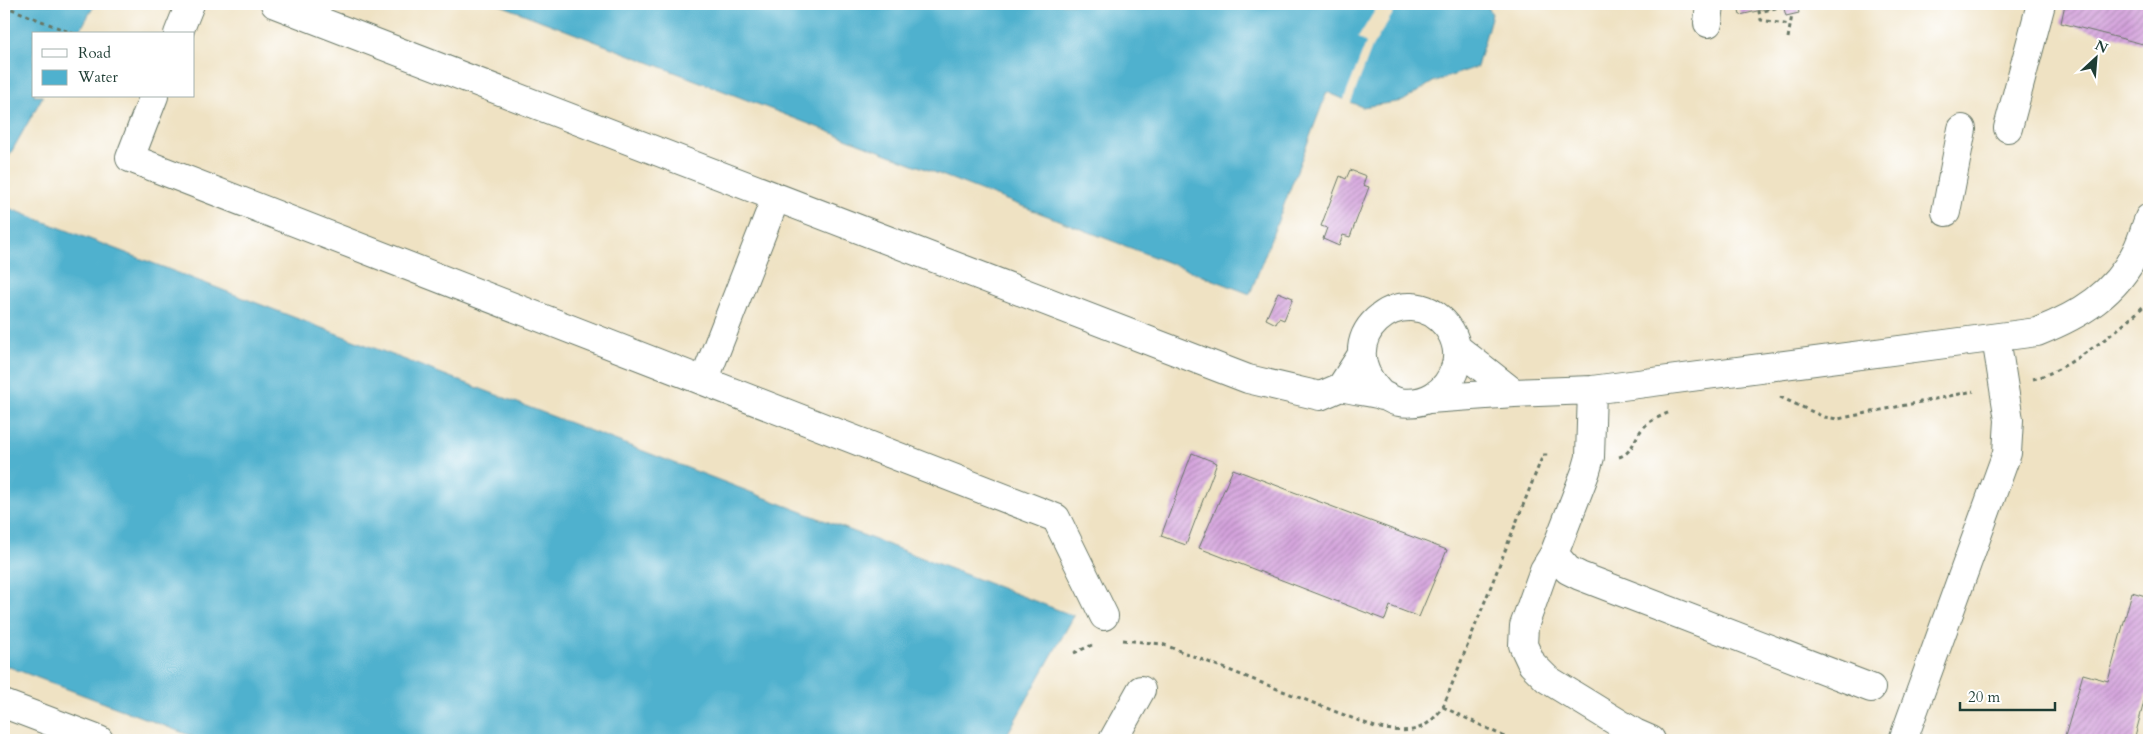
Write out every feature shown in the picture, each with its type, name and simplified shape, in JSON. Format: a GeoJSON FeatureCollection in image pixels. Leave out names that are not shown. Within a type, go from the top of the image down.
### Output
{"type":"FeatureCollection","features":[{"type":"Feature","properties":{"kind":"lane"},"geometry":{"type":"LineString","coordinates":[[179,32],[190,4]]}},
{"type":"Feature","properties":{"kind":"lane"},"geometry":{"type":"LineString","coordinates":[[275,4],[1248,379],[1320,396],[1341,387],[1361,356]]}},
{"type":"Feature","properties":{"kind":"lane"},"geometry":{"type":"LineString","coordinates":[[2008,128],[2041,4]]}},
{"type":"Feature","properties":{"kind":"lane"},"geometry":{"type":"LineString","coordinates":[[153,98],[130,158],[1056,518],[1104,616]]}},
{"type":"Feature","properties":{"kind":"lane"},"geometry":{"type":"LineString","coordinates":[[1946,212],[1962,129]]}},
{"type":"Feature","properties":{"kind":"lane"},"geometry":{"type":"LineString","coordinates":[[704,381],[776,197]]}},
{"type":"Feature","properties":{"kind":"lane"},"geometry":{"type":"LineString","coordinates":[[1341,387],[1383,396],[1397,402],[1413,403],[1429,399],[1592,390],[2037,332],[2067,320],[2090,306],[2112,286],[2136,251],[2149,218]]}},
{"type":"Feature","properties":{"kind":"lane"},"geometry":{"type":"LineString","coordinates":[[1383,396],[1371,385],[1364,371],[1361,356],[1363,340],[1371,326],[1383,314],[1397,308],[1413,307],[1429,311],[1442,320],[1452,332],[1457,348],[1457,364],[1452,378],[1442,391],[1429,399]]}},
{"type":"Feature","properties":{"kind":"lane"},"geometry":{"type":"LineString","coordinates":[[1903,740],[2007,453],[2010,420],[1996,338]]}},
{"type":"Feature","properties":{"kind":"lane"},"geometry":{"type":"LineString","coordinates":[[1457,348],[1514,393]]}},
{"type":"Feature","properties":{"kind":"lane"},"geometry":{"type":"LineString","coordinates":[[1592,390],[1588,464],[1554,554],[1544,570],[1524,626],[1523,645],[1532,664],[1547,679],[1635,733],[1651,740]]}},
{"type":"Feature","properties":{"kind":"lane"},"geometry":{"type":"LineString","coordinates":[[1554,554],[1568,570],[1580,576],[1871,688]]}},
{"type":"Feature","properties":{"kind":"lane"},"geometry":{"type":"LineString","coordinates":[[1113,740],[1142,690]]}},
{"type":"Feature","properties":{"kind":"lane"},"geometry":{"type":"LineString","coordinates":[[4,704],[99,740]]}},
{"type":"Feature","properties":{"kind":"path"},"geometry":{"type":"LineString","coordinates":[[4,6],[69,32]]}},
{"type":"Feature","properties":{"kind":"path"},"geometry":{"type":"LineString","coordinates":[[1784,6],[1759,12],[1761,20],[1790,25]]}},
{"type":"Feature","properties":{"kind":"path"},"geometry":{"type":"LineString","coordinates":[[1788,38],[1792,15]]}},
{"type":"Feature","properties":{"kind":"path"},"geometry":{"type":"LineString","coordinates":[[2032,379],[2054,372],[2062,367],[2137,314],[2149,300]]}},
{"type":"Feature","properties":{"kind":"path"},"geometry":{"type":"LineString","coordinates":[[1770,397],[1780,397],[1814,413],[1838,418],[1974,391]]}},
{"type":"Feature","properties":{"kind":"path"},"geometry":{"type":"LineString","coordinates":[[1615,459],[1626,455],[1631,450],[1636,437],[1645,426],[1673,411]]}},
{"type":"Feature","properties":{"kind":"path"},"geometry":{"type":"LineString","coordinates":[[1115,640],[1133,640],[1162,644],[1375,727],[1396,731],[1413,730],[1434,720],[1443,708],[1543,454],[1550,455]]}},
{"type":"Feature","properties":{"kind":"path"},"geometry":{"type":"LineString","coordinates":[[1074,653],[1100,642]]}},
{"type":"Feature","properties":{"kind":"path"},"geometry":{"type":"LineString","coordinates":[[1443,708],[1511,740]]}},
{"type":"Feature","properties":{"kind":"water"},"geometry":{"type":"Polygon","coordinates":[[[4,4],[95,4],[79,32],[32,32],[32,98],[42,98],[4,165],[4,4]]]}},
{"type":"Feature","properties":{"kind":"water"},"geometry":{"type":"Polygon","coordinates":[[[498,4],[1486,4],[1492,14],[1477,67],[1433,82],[1403,101],[1362,107],[1327,92],[1250,294],[498,4]]]}},
{"type":"Feature","properties":{"kind":"water"},"geometry":{"type":"Polygon","coordinates":[[[4,206],[1074,616],[1004,740],[202,740],[4,665],[4,206]]]}},
{"type":"Feature","properties":{"kind":"pier"},"geometry":{"type":"Polygon","coordinates":[[[1379,4],[1399,4],[1372,47],[1350,105],[1343,102],[1366,43],[1358,38],[1379,4]]]}},
{"type":"Feature","properties":{"kind":"building"},"geometry":{"type":"Polygon","coordinates":[[[1738,4],[1797,4],[1799,13],[1786,16],[1783,5],[1740,15],[1738,4]]]}},
{"type":"Feature","properties":{"kind":"building"},"geometry":{"type":"Polygon","coordinates":[[[2065,4],[2149,4],[2149,21],[2143,44],[2061,23],[2065,4]]]}},
{"type":"Feature","properties":{"kind":"building"},"geometry":{"type":"Polygon","coordinates":[[[1350,170],[1366,176],[1363,185],[1369,187],[1350,237],[1343,235],[1339,246],[1323,239],[1327,228],[1321,226],[1340,176],[1346,179],[1350,170]]]}},
{"type":"Feature","properties":{"kind":"building"},"geometry":{"type":"Polygon","coordinates":[[[1278,292],[1293,298],[1284,320],[1279,318],[1276,324],[1266,319],[1278,292]]]}},
{"type":"Feature","properties":{"kind":"building"},"geometry":{"type":"Polygon","coordinates":[[[1192,453],[1217,463],[1186,545],[1161,536],[1192,453]]]}},
{"type":"Feature","properties":{"kind":"building"},"geometry":{"type":"Polygon","coordinates":[[[1233,469],[1447,550],[1419,617],[1390,606],[1385,620],[1199,548],[1233,469]]]}},
{"type":"Feature","properties":{"kind":"building"},"geometry":{"type":"Polygon","coordinates":[[[2132,592],[2149,597],[2149,694],[2146,694],[2134,740],[2064,740],[2083,674],[2108,681],[2132,592]]]}}]}
